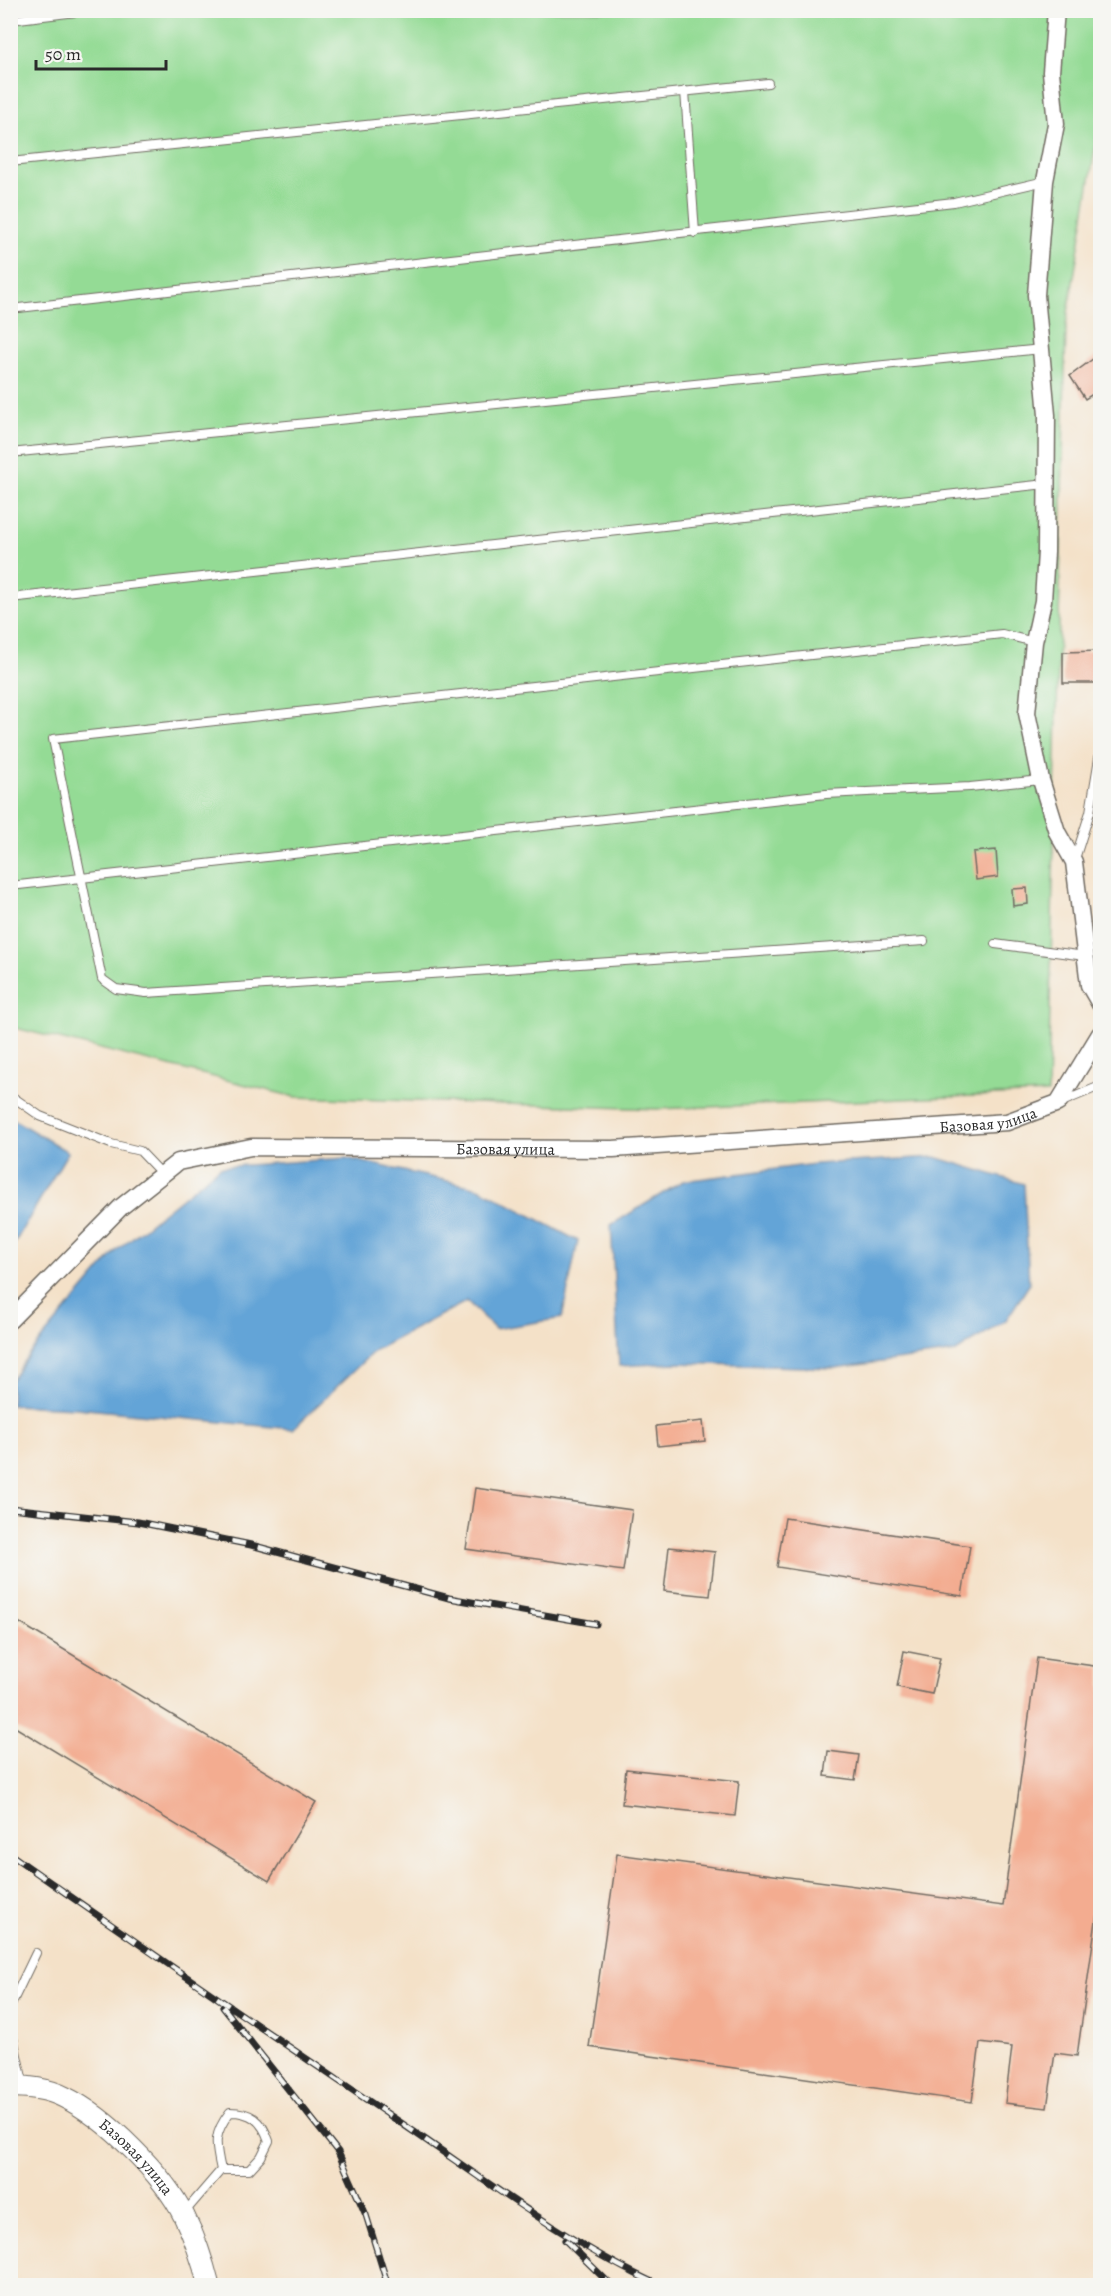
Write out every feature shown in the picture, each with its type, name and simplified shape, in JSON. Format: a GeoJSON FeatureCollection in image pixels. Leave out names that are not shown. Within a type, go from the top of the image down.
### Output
{"type":"FeatureCollection","features":[{"type":"Feature","properties":{"kind":"street"},"geometry":{"type":"LineString","coordinates":[[1056,10],[1051,72],[1056,124],[1045,181],[1036,295],[1047,415],[1044,591],[1034,642],[1027,713],[1041,780],[1057,832],[1074,862],[1089,985],[1101,1004]]}},
{"type":"Feature","properties":{"kind":"street"},"geometry":{"type":"LineString","coordinates":[[1058,1103],[1101,1034]]}},
{"type":"Feature","properties":{"kind":"street","name":"Базовая улица"},"geometry":{"type":"LineString","coordinates":[[10,1320],[121,1207],[178,1162],[251,1147],[613,1149],[1007,1122],[1058,1103]]}},
{"type":"Feature","properties":{"kind":"street","name":"Базовая улица"},"geometry":{"type":"LineString","coordinates":[[17,2087],[63,2096],[86,2109],[116,2133],[151,2170],[183,2214],[196,2242],[209,2286]]}},
{"type":"Feature","properties":{"kind":"lane"},"geometry":{"type":"LineString","coordinates":[[10,20],[93,10]]}},
{"type":"Feature","properties":{"kind":"lane"},"geometry":{"type":"LineString","coordinates":[[10,162],[768,83]]}},
{"type":"Feature","properties":{"kind":"lane"},"geometry":{"type":"LineString","coordinates":[[685,91],[695,233]]}},
{"type":"Feature","properties":{"kind":"lane"},"geometry":{"type":"LineString","coordinates":[[10,309],[954,202],[1045,181]]}},
{"type":"Feature","properties":{"kind":"lane"},"geometry":{"type":"LineString","coordinates":[[10,453],[1042,350]]}},
{"type":"Feature","properties":{"kind":"lane"},"geometry":{"type":"LineString","coordinates":[[10,598],[1046,484]]}},
{"type":"Feature","properties":{"kind":"lane"},"geometry":{"type":"LineString","coordinates":[[924,941],[146,993],[117,989],[102,979],[53,739],[1002,634],[1034,642]]}},
{"type":"Feature","properties":{"kind":"lane"},"geometry":{"type":"LineString","coordinates":[[1074,862],[1090,812],[1101,752]]}},
{"type":"Feature","properties":{"kind":"lane"},"geometry":{"type":"LineString","coordinates":[[10,886],[82,876],[826,794],[970,787],[1041,780]]}},
{"type":"Feature","properties":{"kind":"lane"},"geometry":{"type":"LineString","coordinates":[[995,944],[1085,956]]}},
{"type":"Feature","properties":{"kind":"lane"},"geometry":{"type":"LineString","coordinates":[[1058,1103],[1101,1086]]}},
{"type":"Feature","properties":{"kind":"lane"},"geometry":{"type":"LineString","coordinates":[[10,1095],[40,1116],[111,1144],[140,1151],[162,1174]]}},
{"type":"Feature","properties":{"kind":"lane"},"geometry":{"type":"LineString","coordinates":[[10,2007],[36,1953]]}},
{"type":"Feature","properties":{"kind":"lane"},"geometry":{"type":"LineString","coordinates":[[10,2025],[17,2087]]}},
{"type":"Feature","properties":{"kind":"lane"},"geometry":{"type":"LineString","coordinates":[[183,2214],[221,2170],[249,2170],[261,2157],[269,2141],[265,2126],[248,2112],[230,2112],[219,2127],[215,2146],[221,2170]]}},
{"type":"Feature","properties":{"kind":"green space"},"geometry":{"type":"Polygon","coordinates":[[[11,11],[1100,11],[1100,119],[1066,325],[1048,1093],[657,1109],[295,1097],[11,1027],[11,11]]]}},
{"type":"Feature","properties":{"kind":"water"},"geometry":{"type":"Polygon","coordinates":[[[11,1118],[68,1152],[11,1249],[11,1118]]]}},
{"type":"Feature","properties":{"kind":"water"},"geometry":{"type":"Polygon","coordinates":[[[935,1157],[1024,1184],[1029,1285],[1006,1320],[956,1352],[835,1368],[676,1363],[619,1366],[611,1225],[683,1181],[815,1164],[935,1157]]]}},
{"type":"Feature","properties":{"kind":"water"},"geometry":{"type":"Polygon","coordinates":[[[346,1158],[479,1188],[578,1241],[562,1318],[495,1329],[467,1301],[375,1350],[293,1429],[76,1408],[11,1405],[11,1381],[29,1354],[117,1250],[220,1167],[346,1158]]]}},
{"type":"Feature","properties":{"kind":"building"},"geometry":{"type":"Polygon","coordinates":[[[1101,353],[1101,389],[1085,399],[1070,376],[1101,353]]]}},
{"type":"Feature","properties":{"kind":"building"},"geometry":{"type":"Polygon","coordinates":[[[1101,651],[1101,683],[1063,683],[1063,652],[1101,651]]]}},
{"type":"Feature","properties":{"kind":"building"},"geometry":{"type":"Polygon","coordinates":[[[996,850],[998,877],[976,880],[973,852],[996,850]]]}},
{"type":"Feature","properties":{"kind":"building"},"geometry":{"type":"Polygon","coordinates":[[[1027,888],[1028,904],[1013,906],[1012,889],[1027,888]]]}},
{"type":"Feature","properties":{"kind":"building"},"geometry":{"type":"Polygon","coordinates":[[[703,1421],[705,1441],[658,1446],[656,1426],[703,1421]]]}},
{"type":"Feature","properties":{"kind":"building"},"geometry":{"type":"Polygon","coordinates":[[[475,1488],[632,1510],[623,1571],[466,1549],[475,1488]]]}},
{"type":"Feature","properties":{"kind":"building"},"geometry":{"type":"Polygon","coordinates":[[[785,1518],[970,1546],[962,1596],[777,1567],[785,1518]]]}},
{"type":"Feature","properties":{"kind":"building"},"geometry":{"type":"Polygon","coordinates":[[[669,1547],[715,1552],[710,1596],[664,1591],[669,1547]]]}},
{"type":"Feature","properties":{"kind":"building"},"geometry":{"type":"Polygon","coordinates":[[[10,1617],[316,1802],[269,1881],[10,1724],[10,1617]]]}},
{"type":"Feature","properties":{"kind":"building"},"geometry":{"type":"Polygon","coordinates":[[[904,1651],[940,1658],[932,1694],[897,1687],[904,1651]]]}},
{"type":"Feature","properties":{"kind":"building"},"geometry":{"type":"Polygon","coordinates":[[[1037,1658],[1101,1667],[1101,1885],[1077,2056],[1055,2053],[1047,2108],[1005,2103],[1012,2047],[980,2043],[972,2102],[589,2047],[617,1854],[1003,1906],[1037,1658]]]}},
{"type":"Feature","properties":{"kind":"building"},"geometry":{"type":"Polygon","coordinates":[[[828,1751],[859,1755],[855,1780],[825,1776],[828,1751]]]}},
{"type":"Feature","properties":{"kind":"building"},"geometry":{"type":"Polygon","coordinates":[[[626,1769],[739,1781],[735,1816],[622,1804],[626,1769]]]}},
{"type":"Feature","properties":{"kind":"railway"},"geometry":{"type":"LineString","coordinates":[[10,1508],[138,1522],[251,1545],[449,1598],[596,1624]]}},
{"type":"Feature","properties":{"kind":"railway"},"geometry":{"type":"LineString","coordinates":[[10,1854],[531,2212],[594,2252],[661,2286]]}},
{"type":"Feature","properties":{"kind":"railway"},"geometry":{"type":"LineString","coordinates":[[223,2007],[338,2152],[366,2215],[388,2286]]}},
{"type":"Feature","properties":{"kind":"railway"},"geometry":{"type":"LineString","coordinates":[[565,2240],[612,2286]]}}]}
